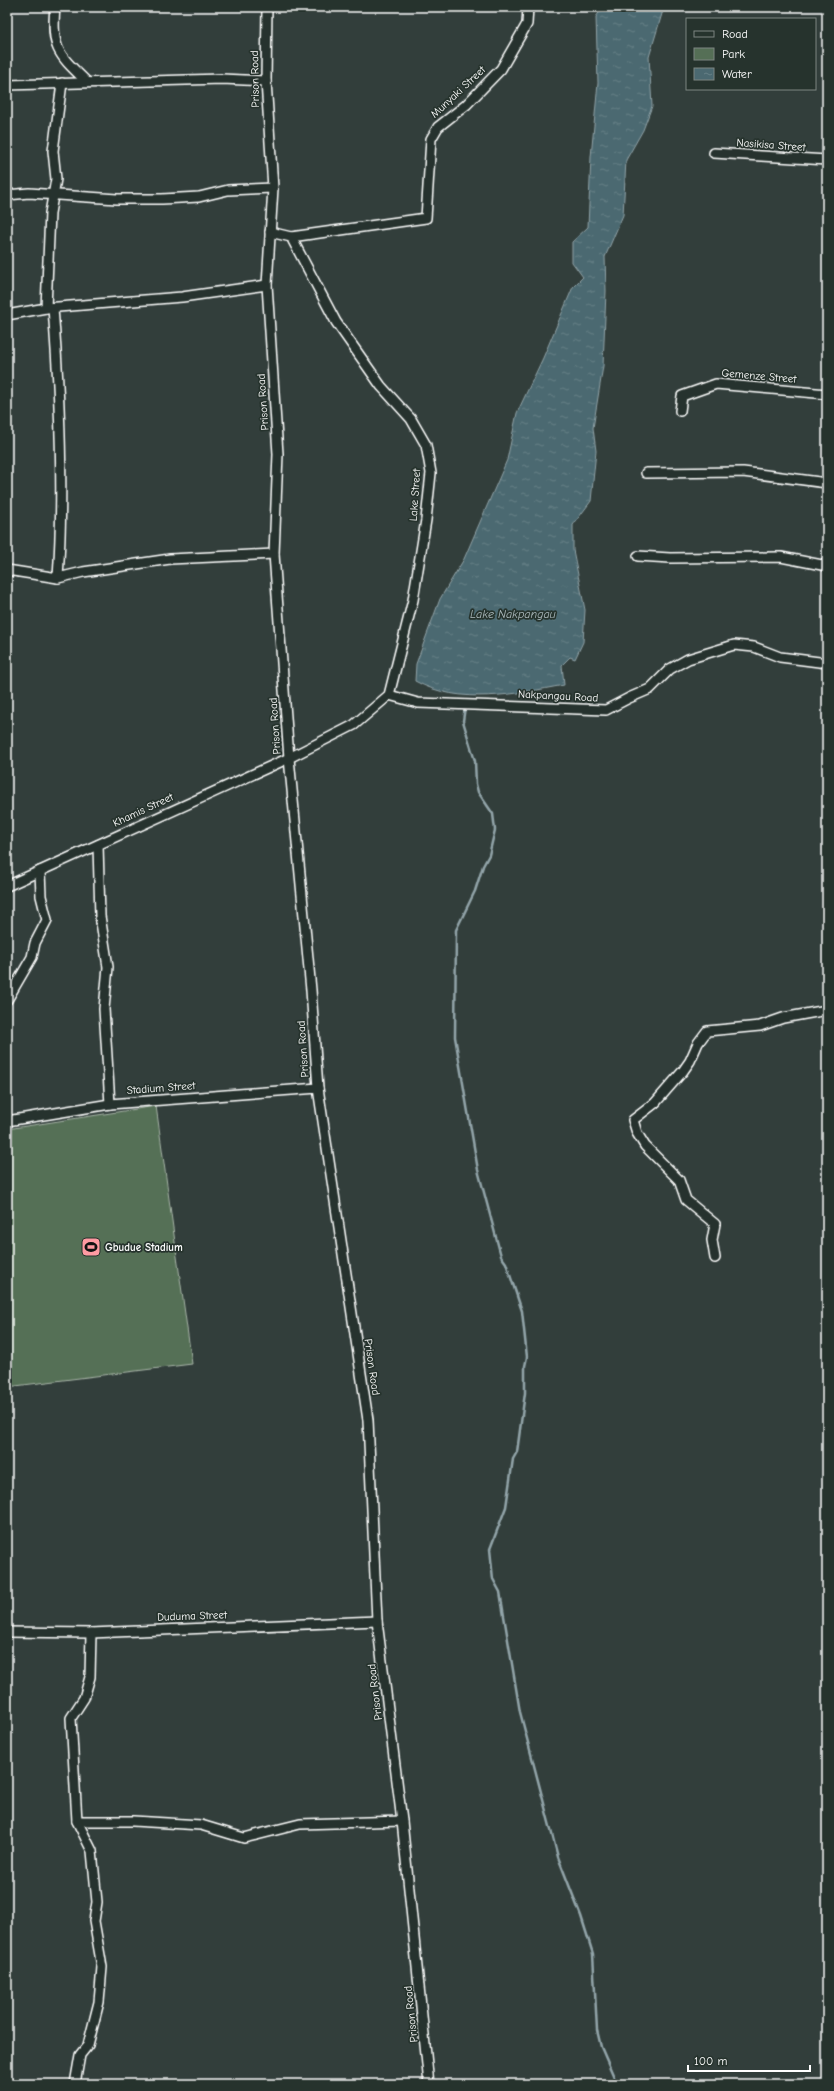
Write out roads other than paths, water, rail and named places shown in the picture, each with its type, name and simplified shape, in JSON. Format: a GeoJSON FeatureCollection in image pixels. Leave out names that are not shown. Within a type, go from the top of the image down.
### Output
{"type":"FeatureCollection","features":[{"type":"Feature","properties":{"kind":"street"},"geometry":{"type":"LineString","coordinates":[[55,7],[53,28],[57,46],[62,58],[87,82]]}},
{"type":"Feature","properties":{"kind":"street","name":"Prison Road"},"geometry":{"type":"LineString","coordinates":[[267,7],[266,81],[273,188],[267,285],[278,454],[274,554],[289,758],[311,990],[318,1088],[368,1420],[377,1621],[402,1821],[429,2084]]}},
{"type":"Feature","properties":{"kind":"street","name":"Munyaki Street"},"geometry":{"type":"LineString","coordinates":[[291,237],[426,218],[431,139],[438,127],[466,105],[501,69],[528,24],[528,7]]}},
{"type":"Feature","properties":{"kind":"street"},"geometry":{"type":"LineString","coordinates":[[7,85],[222,79],[266,81]]}},
{"type":"Feature","properties":{"kind":"street"},"geometry":{"type":"LineString","coordinates":[[58,578],[61,539],[61,474],[49,308],[50,213],[56,179],[53,151],[62,83]]}},
{"type":"Feature","properties":{"kind":"street","name":"Nasikisa Street"},"geometry":{"type":"LineString","coordinates":[[714,153],[827,160]]}},
{"type":"Feature","properties":{"kind":"street"},"geometry":{"type":"LineString","coordinates":[[7,194],[29,193],[117,199],[162,199],[199,197],[228,190],[273,188]]}},
{"type":"Feature","properties":{"kind":"street"},"geometry":{"type":"LineString","coordinates":[[270,232],[291,237]]}},
{"type":"Feature","properties":{"kind":"street","name":"Lake Street"},"geometry":{"type":"LineString","coordinates":[[291,237],[336,322],[381,386],[411,419],[426,444],[431,474],[426,520],[413,600],[389,695]]}},
{"type":"Feature","properties":{"kind":"street"},"geometry":{"type":"LineString","coordinates":[[7,315],[49,308],[182,297],[267,285]]}},
{"type":"Feature","properties":{"kind":"street","name":"Gemenze Street"},"geometry":{"type":"LineString","coordinates":[[680,411],[682,396],[716,384],[827,394]]}},
{"type":"Feature","properties":{"kind":"street"},"geometry":{"type":"LineString","coordinates":[[646,473],[743,472],[827,483]]}},
{"type":"Feature","properties":{"kind":"street"},"geometry":{"type":"LineString","coordinates":[[7,570],[58,578],[83,572],[170,559],[274,554]]}},
{"type":"Feature","properties":{"kind":"street"},"geometry":{"type":"LineString","coordinates":[[638,556],[670,558],[781,557],[827,566]]}},
{"type":"Feature","properties":{"kind":"street","name":"Nakpangau Road"},"geometry":{"type":"LineString","coordinates":[[389,695],[418,703],[606,710],[650,689],[670,669],[688,660],[734,645],[754,647],[780,656],[827,664]]}},
{"type":"Feature","properties":{"kind":"street"},"geometry":{"type":"LineString","coordinates":[[289,758],[354,725],[389,695]]}},
{"type":"Feature","properties":{"kind":"street","name":"Khamis Street"},"geometry":{"type":"LineString","coordinates":[[7,886],[289,758]]}},
{"type":"Feature","properties":{"kind":"street"},"geometry":{"type":"LineString","coordinates":[[98,845],[100,916],[108,967],[104,1009],[110,1104]]}},
{"type":"Feature","properties":{"kind":"street"},"geometry":{"type":"LineString","coordinates":[[7,1000],[32,957],[35,943],[47,920],[42,896],[40,871]]}},
{"type":"Feature","properties":{"kind":"street"},"geometry":{"type":"LineString","coordinates":[[715,1258],[712,1240],[715,1224],[686,1200],[679,1180],[645,1146],[637,1133],[633,1120],[655,1103],[683,1071],[690,1061],[698,1043],[707,1031],[760,1026],[783,1018],[827,1010]]}},
{"type":"Feature","properties":{"kind":"street","name":"Stadium Street"},"geometry":{"type":"LineString","coordinates":[[7,1121],[110,1104],[318,1088]]}},
{"type":"Feature","properties":{"kind":"street","name":"Duduma Street"},"geometry":{"type":"LineString","coordinates":[[7,1632],[91,1632],[377,1621]]}},
{"type":"Feature","properties":{"kind":"street"},"geometry":{"type":"LineString","coordinates":[[75,2084],[80,2055],[88,2045],[95,2021],[99,2002],[102,1967],[94,1922],[97,1902],[92,1851],[77,1821],[71,1718],[84,1698],[88,1684],[91,1632]]}},
{"type":"Feature","properties":{"kind":"street"},"geometry":{"type":"LineString","coordinates":[[77,1821],[133,1821],[201,1825],[244,1838],[300,1824],[402,1821]]}},
{"type":"Feature","properties":{"kind":"water","name":"Lake Nakpangau"},"geometry":{"type":"Polygon","coordinates":[[[603,7],[664,7],[649,57],[652,106],[643,130],[626,160],[623,215],[605,257],[606,291],[603,366],[593,428],[596,451],[591,501],[573,525],[573,550],[585,610],[583,642],[575,659],[570,657],[562,665],[564,685],[527,692],[488,696],[469,696],[432,689],[415,681],[416,664],[440,599],[464,559],[507,460],[517,413],[543,358],[573,287],[583,277],[572,262],[572,242],[588,227],[591,157],[598,83],[596,17],[603,7]]]}},
{"type":"Feature","properties":{"kind":"waterway"},"geometry":{"type":"LineString","coordinates":[[465,707],[463,721],[475,761],[476,784],[478,792],[493,814],[495,830],[489,855],[483,866],[475,891],[456,930],[455,1037],[478,1170],[501,1256],[506,1263],[522,1311],[527,1357],[525,1366],[525,1393],[517,1452],[513,1459],[506,1507],[490,1549],[493,1579],[500,1592],[520,1712],[558,1857],[581,1916],[593,1954],[597,2030],[601,2047],[617,2084]]}},
{"type":"Feature","properties":{"kind":"place","name":"Gbudue Stadium"},"geometry":{"type":"Point","coordinates":[91,1247]}}]}
